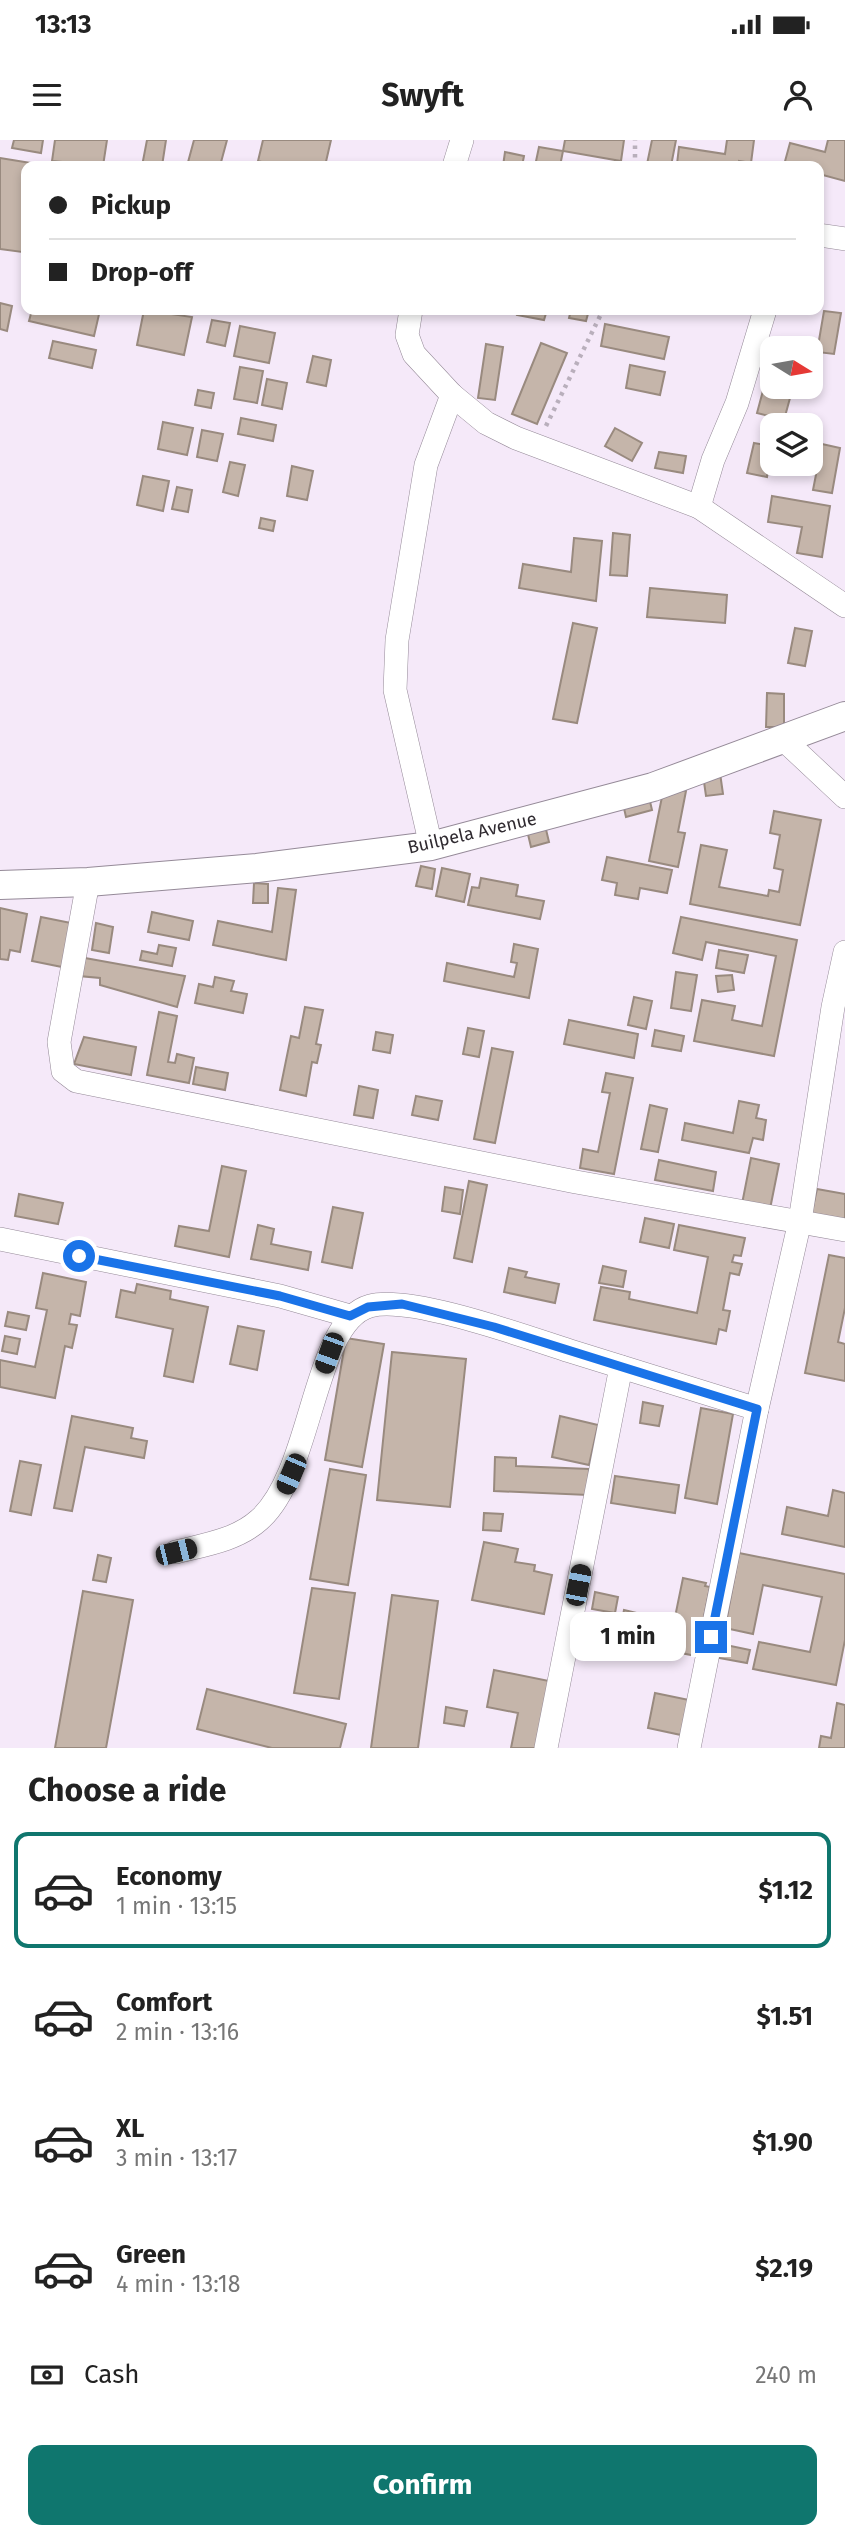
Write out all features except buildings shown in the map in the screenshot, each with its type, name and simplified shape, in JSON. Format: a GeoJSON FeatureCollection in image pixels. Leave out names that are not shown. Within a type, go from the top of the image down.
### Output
{"type":"FeatureCollection","features":[{"type":"Feature","properties":{"kind":"street"},"geometry":{"type":"LineString","coordinates":[[456,161],[462,140]]}},
{"type":"Feature","properties":{"kind":"street"},"geometry":{"type":"LineString","coordinates":[[824,236],[845,239]]}},
{"type":"Feature","properties":{"kind":"street"},"geometry":{"type":"LineString","coordinates":[[410,315],[407,335],[414,354],[452,395],[486,424],[516,438],[699,507],[845,606]]}},
{"type":"Feature","properties":{"kind":"street"},"geometry":{"type":"LineString","coordinates":[[699,507],[713,460],[737,403],[763,315]]}},
{"type":"Feature","properties":{"kind":"street"},"geometry":{"type":"LineString","coordinates":[[431,846],[395,690],[397,640],[426,465],[452,395]]}},
{"type":"Feature","properties":{"kind":"street","name":"Builpela Avenue"},"geometry":{"type":"LineString","coordinates":[[0,885],[88,882],[257,868],[431,846],[653,787],[845,716]]}},
{"type":"Feature","properties":{"kind":"street"},"geometry":{"type":"LineString","coordinates":[[783,739],[845,797]]}},
{"type":"Feature","properties":{"kind":"street"},"geometry":{"type":"LineString","coordinates":[[88,882],[59,1042],[63,1071],[76,1081],[576,1182],[845,1230]]}},
{"type":"Feature","properties":{"kind":"street"},"geometry":{"type":"LineString","coordinates":[[689,1748],[757,1409],[800,1221],[833,1007],[845,952]]}},
{"type":"Feature","properties":{"kind":"street"},"geometry":{"type":"LineString","coordinates":[[0,1239],[280,1296],[350,1316]]}},
{"type":"Feature","properties":{"kind":"street"},"geometry":{"type":"LineString","coordinates":[[176,1552],[224,1540],[259,1521],[283,1492],[298,1455],[335,1336],[350,1316],[368,1307],[402,1304],[494,1327],[757,1409]]}},
{"type":"Feature","properties":{"kind":"street"},"geometry":{"type":"LineString","coordinates":[[546,1748],[621,1367]]}},
{"type":"Feature","properties":{"kind":"path"},"geometry":{"type":"LineString","coordinates":[[635,140],[635,161]]}},
{"type":"Feature","properties":{"kind":"path"},"geometry":{"type":"LineString","coordinates":[[516,438],[548,426],[570,372],[600,315]]}},
{"type":"Feature","properties":{"kind":"route"},"geometry":{"type":"LineString","coordinates":[[79,1256],[280,1296],[350,1316],[368,1307],[402,1304],[494,1327],[757,1409],[711,1637]]}}]}
